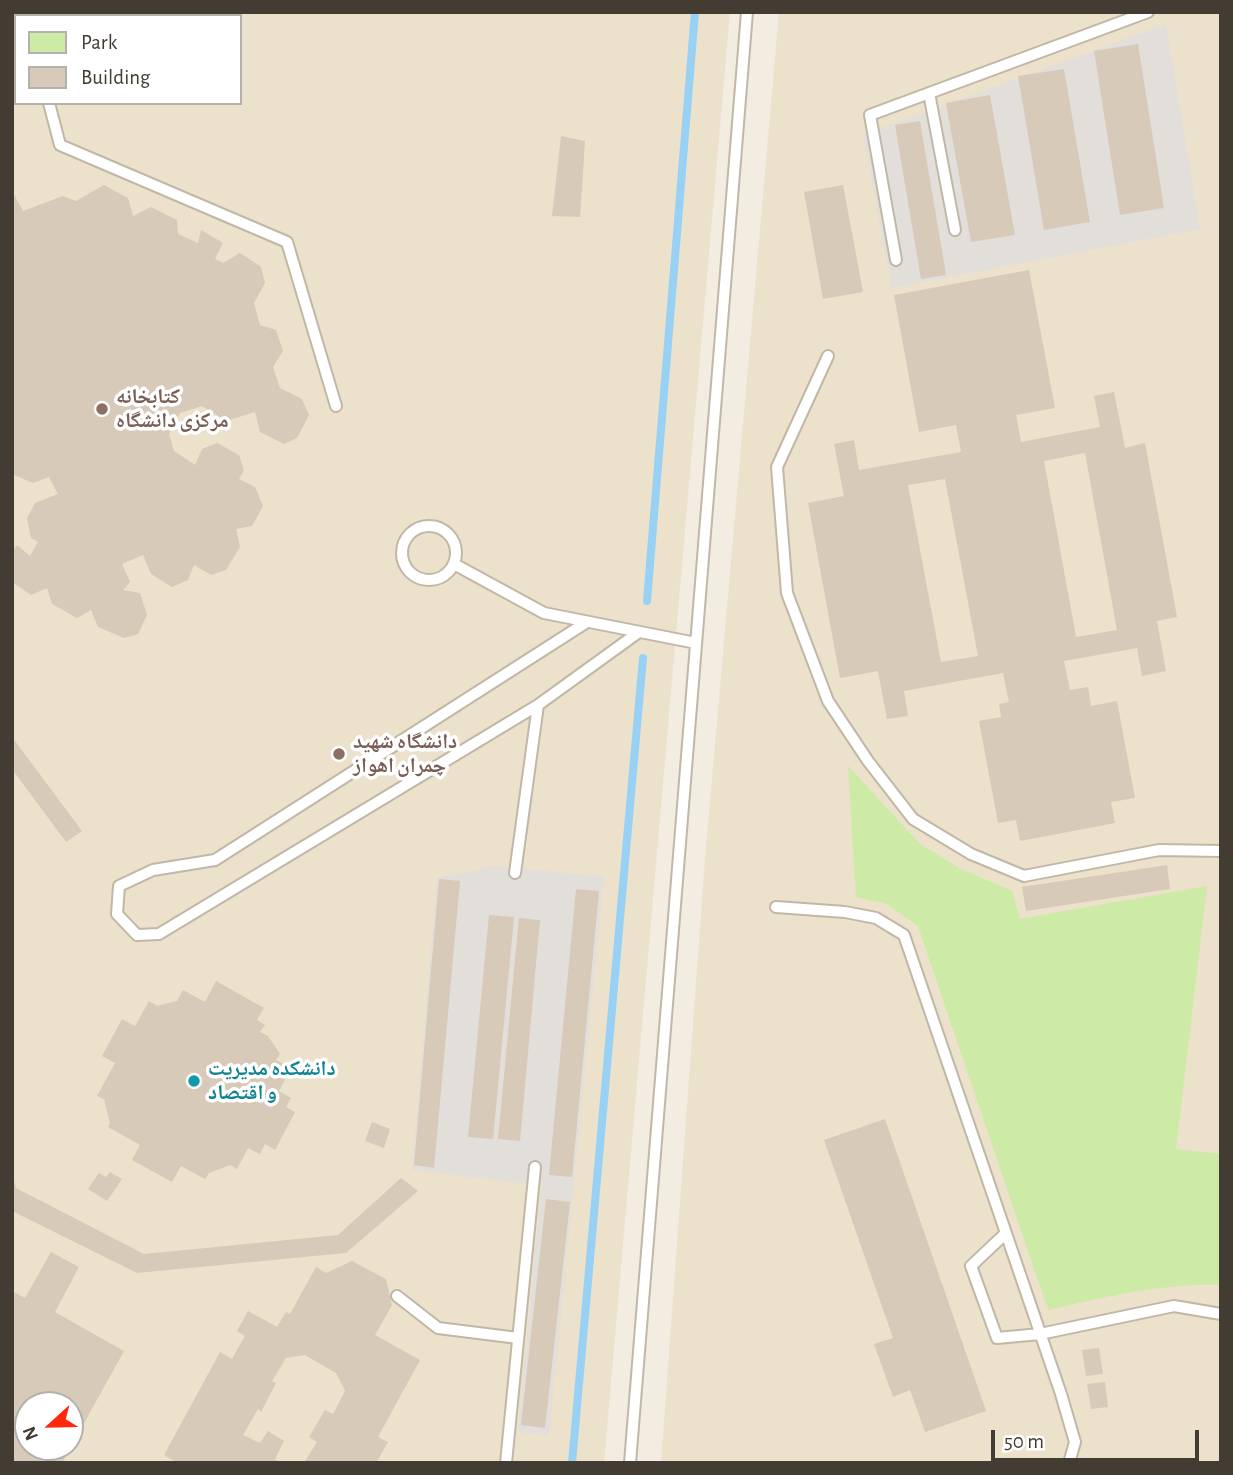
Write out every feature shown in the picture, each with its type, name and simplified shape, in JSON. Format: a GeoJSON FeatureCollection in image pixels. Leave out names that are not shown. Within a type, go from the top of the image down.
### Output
{"type":"FeatureCollection","features":[{"type":"Feature","properties":{"kind":"lane"},"geometry":{"type":"LineString","coordinates":[[630,1463],[747,12]]}},
{"type":"Feature","properties":{"kind":"lane"},"geometry":{"type":"LineString","coordinates":[[896,260],[870,115],[1148,12]]}},
{"type":"Feature","properties":{"kind":"lane"},"geometry":{"type":"LineString","coordinates":[[929,93],[955,230]]}},
{"type":"Feature","properties":{"kind":"lane"},"geometry":{"type":"LineString","coordinates":[[50,105],[60,145],[287,242],[336,406]]}},
{"type":"Feature","properties":{"kind":"lane"},"geometry":{"type":"LineString","coordinates":[[828,356],[777,467],[787,593],[828,701],[868,761],[913,818],[971,854],[1024,876],[1159,850],[1221,851]]}},
{"type":"Feature","properties":{"kind":"lane"},"geometry":{"type":"LineString","coordinates":[[437,527],[445,531],[455,546],[454,564],[449,571],[434,580],[416,577],[404,565],[403,547],[406,539],[420,528],[437,527]]}},
{"type":"Feature","properties":{"kind":"lane"},"geometry":{"type":"LineString","coordinates":[[454,564],[544,613],[696,643]]}},
{"type":"Feature","properties":{"kind":"lane"},"geometry":{"type":"LineString","coordinates":[[587,622],[215,860],[153,870],[119,886],[117,914],[137,935],[159,934],[538,705],[639,632]]}},
{"type":"Feature","properties":{"kind":"lane"},"geometry":{"type":"LineString","coordinates":[[515,873],[538,705]]}},
{"type":"Feature","properties":{"kind":"lane"},"geometry":{"type":"LineString","coordinates":[[776,907],[845,912],[876,918],[904,935],[1075,1442],[1069,1463]]}},
{"type":"Feature","properties":{"kind":"lane"},"geometry":{"type":"LineString","coordinates":[[506,1463],[536,1167]]}},
{"type":"Feature","properties":{"kind":"lane"},"geometry":{"type":"LineString","coordinates":[[1006,1233],[971,1266],[997,1338],[1040,1334],[1174,1306],[1221,1314]]}},
{"type":"Feature","properties":{"kind":"lane"},"geometry":{"type":"LineString","coordinates":[[397,1296],[438,1328],[518,1338]]}},
{"type":"Feature","properties":{"kind":"shaded area","name":"دانشگاه شهید چمران اهواز"},"geometry":{"type":"Polygon","coordinates":[[[12,12],[730,12],[604,1463],[12,1463],[12,12]]]}},
{"type":"Feature","properties":{"kind":"shaded area"},"geometry":{"type":"Polygon","coordinates":[[[779,12],[1221,12],[1221,1463],[661,1463],[705,859],[779,12]]]}},
{"type":"Feature","properties":{"kind":"shaded area"},"geometry":{"type":"Polygon","coordinates":[[[1166,24],[1200,229],[892,288],[863,135],[1166,24]]]}},
{"type":"Feature","properties":{"kind":"shaded area"},"geometry":{"type":"Polygon","coordinates":[[[496,866],[604,877],[549,1436],[518,1432],[542,1186],[412,1170],[437,878],[496,866]]]}},
{"type":"Feature","properties":{"kind":"green space"},"geometry":{"type":"Polygon","coordinates":[[[848,766],[920,844],[961,869],[1012,891],[1020,919],[1207,886],[1176,1149],[1221,1154],[1221,1285],[1155,1289],[1048,1310],[918,926],[887,904],[856,897],[848,766]]]}},
{"type":"Feature","properties":{"kind":"building"},"geometry":{"type":"Polygon","coordinates":[[[1138,44],[1164,208],[1120,215],[1094,51],[1138,44]]]}},
{"type":"Feature","properties":{"kind":"building"},"geometry":{"type":"Polygon","coordinates":[[[1064,69],[1090,222],[1044,230],[1018,76],[1064,69]]]}},
{"type":"Feature","properties":{"kind":"building"},"geometry":{"type":"Polygon","coordinates":[[[990,95],[1015,235],[971,242],[946,103],[990,95]]]}},
{"type":"Feature","properties":{"kind":"building"},"geometry":{"type":"Polygon","coordinates":[[[920,121],[946,275],[921,279],[895,125],[920,121]]]}},
{"type":"Feature","properties":{"kind":"building"},"geometry":{"type":"Polygon","coordinates":[[[561,136],[585,141],[580,217],[552,216],[561,136]]]}},
{"type":"Feature","properties":{"kind":"building","name":"کتابخانه مرکزی دانشگاه"},"geometry":{"type":"Polygon","coordinates":[[[104,185],[128,198],[133,216],[151,207],[177,220],[178,234],[198,243],[201,230],[223,243],[215,259],[223,263],[240,253],[261,267],[265,283],[254,303],[260,325],[276,330],[283,351],[273,367],[280,388],[302,399],[309,415],[297,438],[284,444],[260,432],[255,412],[226,421],[202,406],[180,413],[169,434],[174,451],[195,465],[202,449],[217,443],[239,455],[244,470],[239,479],[255,487],[263,506],[252,526],[236,529],[240,547],[226,570],[211,575],[194,565],[188,580],[172,587],[151,574],[143,555],[122,564],[130,582],[123,590],[140,593],[147,615],[138,634],[124,638],[98,627],[91,610],[77,618],[52,604],[47,588],[31,595],[12,582],[12,553],[17,545],[30,556],[38,542],[31,538],[27,518],[35,503],[58,494],[49,477],[33,483],[12,474],[12,191],[23,211],[63,196],[76,201],[104,185]]]}},
{"type":"Feature","properties":{"kind":"building"},"geometry":{"type":"Polygon","coordinates":[[[843,185],[863,292],[823,299],[804,192],[843,185]]]}},
{"type":"Feature","properties":{"kind":"building"},"geometry":{"type":"Polygon","coordinates":[[[1029,270],[1055,408],[1016,415],[1021,442],[1100,427],[1094,396],[1114,392],[1125,448],[1145,443],[1177,617],[1157,621],[1166,671],[1142,676],[1137,648],[1064,661],[1070,690],[1088,687],[1091,706],[1117,701],[1135,798],[1111,802],[1115,823],[1020,841],[1016,820],[998,823],[979,721],[1001,717],[999,704],[1009,702],[1003,673],[904,691],[908,716],[887,719],[878,671],[840,678],[808,503],[844,496],[834,444],[854,440],[859,470],[961,452],[956,425],[919,432],[894,295],[1029,270]],[[1085,453],[1044,461],[1076,637],[1117,630],[1085,453]],[[945,479],[908,485],[941,662],[978,656],[945,479]]]}},
{"type":"Feature","properties":{"kind":"building"},"geometry":{"type":"Polygon","coordinates":[[[12,737],[82,831],[66,842],[12,769],[12,737]]]}},
{"type":"Feature","properties":{"kind":"building"},"geometry":{"type":"Polygon","coordinates":[[[1167,865],[1170,889],[1026,911],[1022,887],[1167,865]]]}},
{"type":"Feature","properties":{"kind":"building"},"geometry":{"type":"Polygon","coordinates":[[[439,879],[460,881],[434,1168],[414,1165],[439,879]]]}},
{"type":"Feature","properties":{"kind":"building"},"geometry":{"type":"Polygon","coordinates":[[[576,889],[599,891],[572,1177],[549,1175],[576,889]]]}},
{"type":"Feature","properties":{"kind":"building"},"geometry":{"type":"Polygon","coordinates":[[[489,915],[514,917],[493,1139],[468,1137],[489,915]]]}},
{"type":"Feature","properties":{"kind":"building"},"geometry":{"type":"Polygon","coordinates":[[[519,918],[540,920],[520,1141],[498,1139],[519,918]]]}},
{"type":"Feature","properties":{"kind":"building","name":"دانشکده مدیریت و اقتصاد"},"geometry":{"type":"Polygon","coordinates":[[[216,981],[264,1008],[257,1020],[265,1025],[260,1032],[268,1036],[280,1054],[276,1060],[291,1068],[279,1091],[291,1098],[286,1107],[295,1112],[275,1150],[265,1144],[260,1154],[248,1148],[237,1169],[230,1165],[209,1173],[205,1179],[181,1166],[172,1182],[132,1160],[140,1145],[108,1127],[110,1123],[104,1099],[97,1096],[115,1063],[102,1056],[122,1019],[135,1026],[149,1001],[157,1006],[177,1001],[183,990],[205,1002],[216,981]]]}},
{"type":"Feature","properties":{"kind":"building"},"geometry":{"type":"Polygon","coordinates":[[[885,1119],[986,1411],[925,1432],[910,1390],[893,1397],[874,1344],[893,1338],[824,1140],[885,1119]]]}},
{"type":"Feature","properties":{"kind":"building"},"geometry":{"type":"Polygon","coordinates":[[[372,1122],[390,1129],[384,1148],[365,1141],[372,1122]]]}},
{"type":"Feature","properties":{"kind":"building"},"geometry":{"type":"Polygon","coordinates":[[[110,1172],[122,1179],[107,1201],[88,1189],[99,1173],[106,1177],[110,1172]]]}},
{"type":"Feature","properties":{"kind":"building"},"geometry":{"type":"Polygon","coordinates":[[[13,1176],[16,1188],[144,1254],[338,1235],[401,1178],[418,1191],[346,1253],[137,1273],[12,1211],[13,1176]]]}},
{"type":"Feature","properties":{"kind":"building"},"geometry":{"type":"Polygon","coordinates":[[[546,1199],[570,1202],[545,1428],[521,1425],[546,1199]]]}},
{"type":"Feature","properties":{"kind":"building"},"geometry":{"type":"Polygon","coordinates":[[[51,1252],[79,1267],[55,1312],[124,1351],[84,1423],[84,1391],[14,1391],[14,1461],[63,1461],[62,1463],[12,1463],[12,1291],[25,1298],[51,1252]]]}},
{"type":"Feature","properties":{"kind":"building"},"geometry":{"type":"Polygon","coordinates":[[[352,1261],[386,1279],[392,1305],[375,1335],[420,1360],[378,1437],[388,1442],[376,1463],[304,1463],[317,1442],[309,1437],[325,1410],[333,1414],[345,1391],[336,1373],[305,1355],[286,1358],[272,1381],[276,1383],[261,1412],[258,1409],[243,1435],[260,1443],[268,1431],[284,1441],[275,1459],[280,1463],[178,1463],[164,1455],[220,1352],[232,1359],[245,1336],[237,1331],[248,1311],[277,1327],[286,1312],[290,1314],[316,1267],[326,1273],[352,1261]]]}},
{"type":"Feature","properties":{"kind":"building"},"geometry":{"type":"Polygon","coordinates":[[[1099,1348],[1103,1374],[1086,1376],[1082,1350],[1099,1348]]]}},
{"type":"Feature","properties":{"kind":"building"},"geometry":{"type":"Polygon","coordinates":[[[1105,1382],[1108,1407],[1091,1409],[1087,1384],[1105,1382]]]}},
{"type":"Feature","properties":{"kind":"waterway"},"geometry":{"type":"LineString","coordinates":[[647,601],[695,12]]}},
{"type":"Feature","properties":{"kind":"waterway"},"geometry":{"type":"LineString","coordinates":[[572,1463],[643,658]]}},
{"type":"Feature","properties":{"kind":"place","name":"کتابخانه مرکزی دانشگاه"},"geometry":{"type":"Point","coordinates":[102,409]}},
{"type":"Feature","properties":{"kind":"place","name":"دانشگاه شهید چمران اهواز"},"geometry":{"type":"Point","coordinates":[339,754]}},
{"type":"Feature","properties":{"kind":"place","name":"دانشکده مدیریت و اقتصاد"},"geometry":{"type":"Point","coordinates":[194,1081]}}]}
